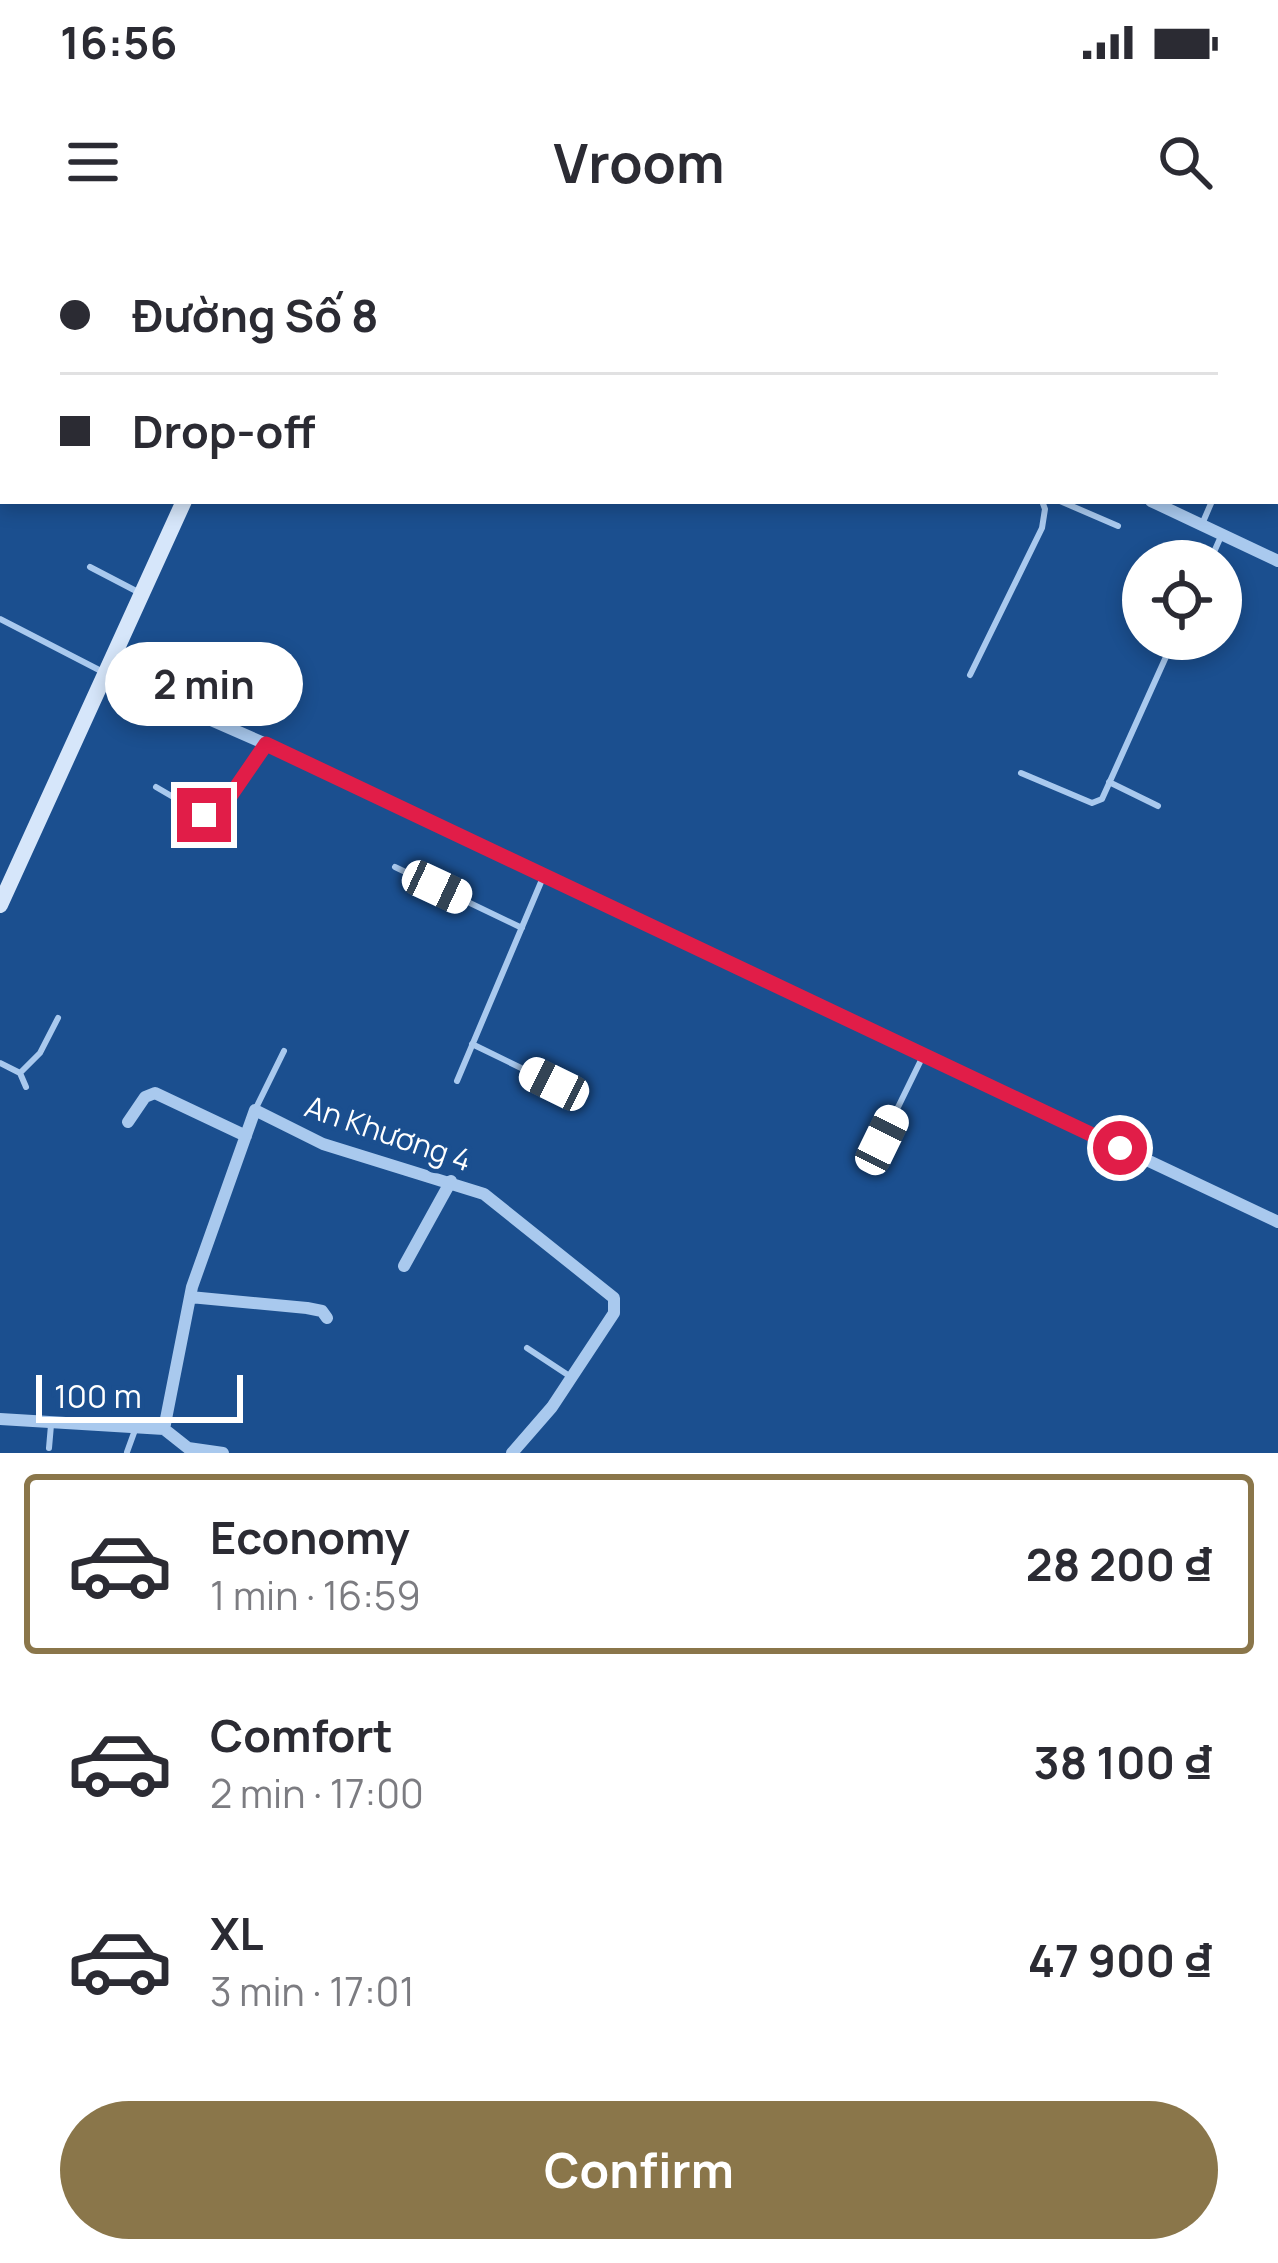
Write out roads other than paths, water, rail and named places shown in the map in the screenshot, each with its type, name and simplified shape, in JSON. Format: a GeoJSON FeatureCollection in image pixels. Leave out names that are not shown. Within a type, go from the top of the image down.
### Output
{"type":"FeatureCollection","features":[{"type":"Feature","properties":{"kind":"main road"},"geometry":{"type":"LineString","coordinates":[[0,905],[183,504]]}},
{"type":"Feature","properties":{"kind":"street"},"geometry":{"type":"LineString","coordinates":[[1169,505],[1275,560]]}},
{"type":"Feature","properties":{"kind":"street"},"geometry":{"type":"LineString","coordinates":[[106,674],[266,744],[1278,1222]]}},
{"type":"Feature","properties":{"kind":"street"},"geometry":{"type":"LineString","coordinates":[[128,1122],[145,1097],[155,1094],[246,1136]]}},
{"type":"Feature","properties":{"kind":"street"},"geometry":{"type":"LineString","coordinates":[[164,1429],[190,1297],[255,1110]]}},
{"type":"Feature","properties":{"kind":"street","name":"An Khương 4"},"geometry":{"type":"LineString","coordinates":[[255,1110],[323,1144],[484,1194],[614,1298],[614,1313],[552,1407],[512,1453]]}},
{"type":"Feature","properties":{"kind":"street"},"geometry":{"type":"LineString","coordinates":[[404,1266],[452,1181]]}},
{"type":"Feature","properties":{"kind":"street"},"geometry":{"type":"LineString","coordinates":[[190,1297],[322,1311],[327,1318]]}},
{"type":"Feature","properties":{"kind":"street"},"geometry":{"type":"LineString","coordinates":[[0,1419],[164,1429],[188,1448],[217,1452]]}},
{"type":"Feature","properties":{"kind":"lane"},"geometry":{"type":"LineString","coordinates":[[970,675],[1042,528],[1043,504]]}},
{"type":"Feature","properties":{"kind":"lane"},"geometry":{"type":"LineString","coordinates":[[1067,504],[1118,526]]}},
{"type":"Feature","properties":{"kind":"lane"},"geometry":{"type":"LineString","coordinates":[[1201,525],[1211,504]]}},
{"type":"Feature","properties":{"kind":"lane"},"geometry":{"type":"LineString","coordinates":[[1220,540],[1222,535]]}},
{"type":"Feature","properties":{"kind":"lane"},"geometry":{"type":"LineString","coordinates":[[1275,560],[1278,544]]}},
{"type":"Feature","properties":{"kind":"lane"},"geometry":{"type":"LineString","coordinates":[[90,567],[142,594]]}},
{"type":"Feature","properties":{"kind":"lane"},"geometry":{"type":"LineString","coordinates":[[0,619],[106,674]]}},
{"type":"Feature","properties":{"kind":"lane"},"geometry":{"type":"LineString","coordinates":[[1021,773],[1092,803],[1102,799],[1164,660]]}},
{"type":"Feature","properties":{"kind":"lane"},"geometry":{"type":"LineString","coordinates":[[156,787],[212,815],[222,808],[266,744]]}},
{"type":"Feature","properties":{"kind":"lane"},"geometry":{"type":"LineString","coordinates":[[1109,782],[1158,806]]}},
{"type":"Feature","properties":{"kind":"lane"},"geometry":{"type":"LineString","coordinates":[[395,868],[522,928]]}},
{"type":"Feature","properties":{"kind":"lane"},"geometry":{"type":"LineString","coordinates":[[457,1081],[544,875]]}},
{"type":"Feature","properties":{"kind":"lane"},"geometry":{"type":"LineString","coordinates":[[20,1072],[40,1053],[58,1018]]}},
{"type":"Feature","properties":{"kind":"lane"},"geometry":{"type":"LineString","coordinates":[[472,1044],[554,1084]]}},
{"type":"Feature","properties":{"kind":"lane"},"geometry":{"type":"LineString","coordinates":[[255,1110],[284,1051]]}},
{"type":"Feature","properties":{"kind":"lane"},"geometry":{"type":"LineString","coordinates":[[882,1140],[924,1054]]}},
{"type":"Feature","properties":{"kind":"lane"},"geometry":{"type":"LineString","coordinates":[[0,1063],[20,1072],[26,1087]]}},
{"type":"Feature","properties":{"kind":"lane"},"geometry":{"type":"LineString","coordinates":[[527,1348],[571,1377]]}},
{"type":"Feature","properties":{"kind":"lane"},"geometry":{"type":"LineString","coordinates":[[49,1448],[51,1422]]}},
{"type":"Feature","properties":{"kind":"lane"},"geometry":{"type":"LineString","coordinates":[[127,1452],[136,1427]]}}]}
